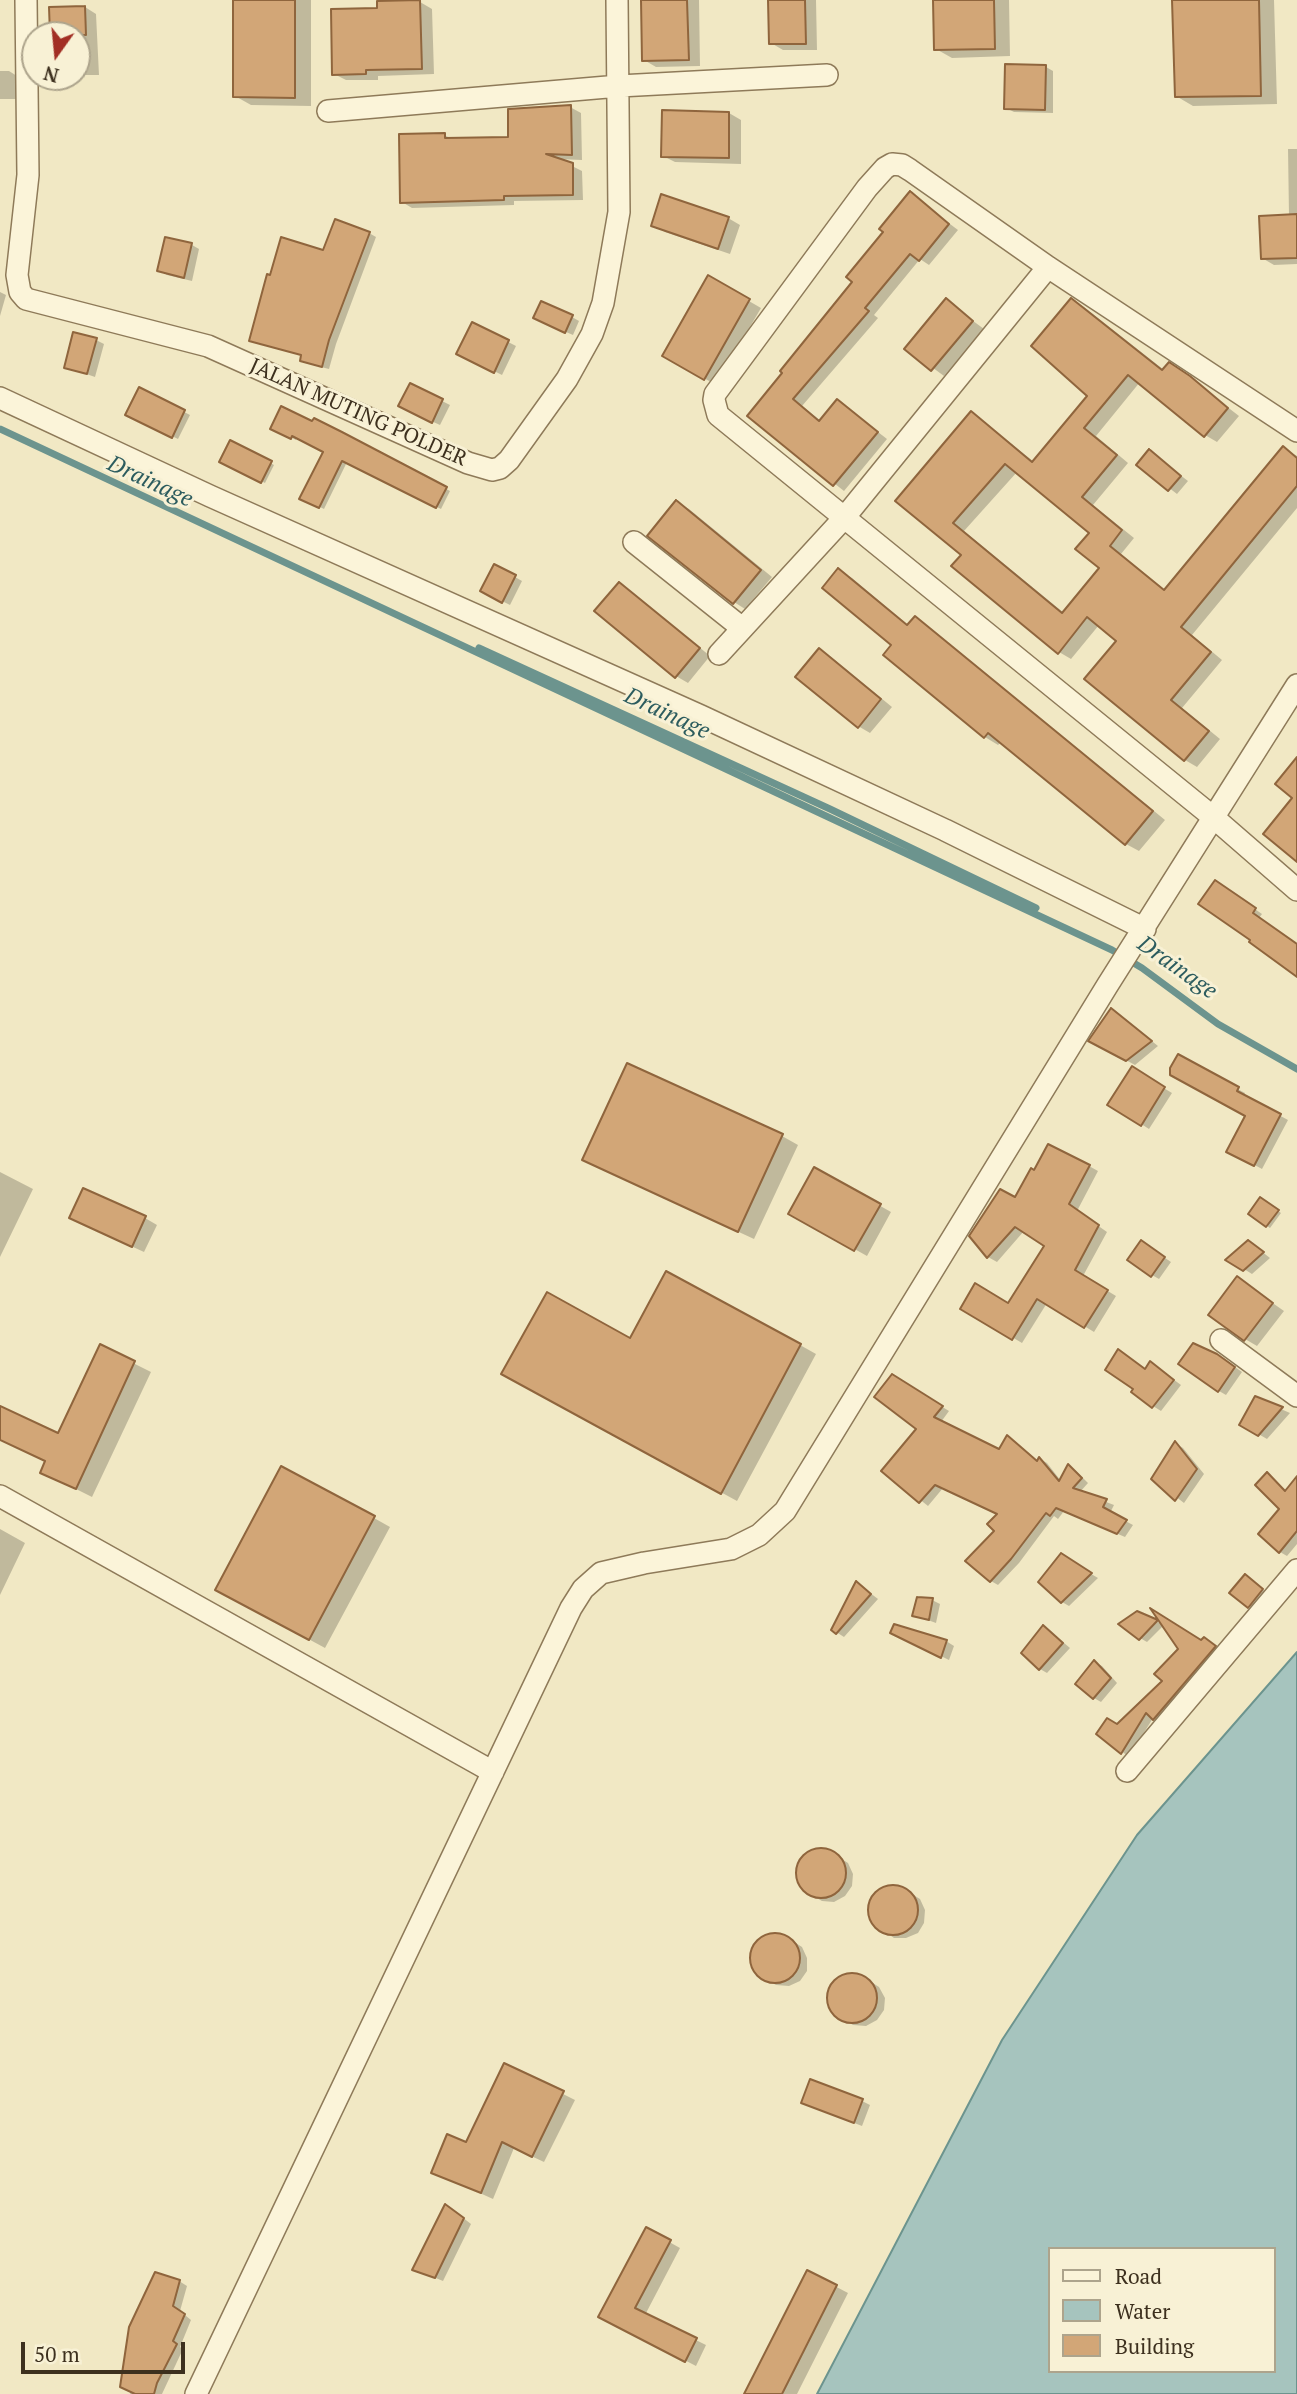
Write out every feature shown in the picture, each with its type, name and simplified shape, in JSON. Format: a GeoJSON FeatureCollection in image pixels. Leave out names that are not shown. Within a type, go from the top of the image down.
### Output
{"type":"FeatureCollection","features":[{"type":"Feature","properties":{"kind":"street","name":"JALAN MUTING POLDER"},"geometry":{"type":"LineString","coordinates":[[26,0],[28,175],[17,275],[20,292],[26,299],[208,346],[468,463],[492,470],[500,468],[509,460],[567,379],[592,334],[603,303],[620,212],[617,0]]}},
{"type":"Feature","properties":{"kind":"street"},"geometry":{"type":"LineString","coordinates":[[328,111],[619,86],[827,75]]}},
{"type":"Feature","properties":{"kind":"street"},"geometry":{"type":"LineString","coordinates":[[1297,431],[1048,267],[902,165],[892,164],[867,188],[715,394],[714,400],[718,415],[1213,817],[1297,890]]}},
{"type":"Feature","properties":{"kind":"street"},"geometry":{"type":"LineString","coordinates":[[719,654],[844,519],[1048,267]]}},
{"type":"Feature","properties":{"kind":"street"},"geometry":{"type":"LineString","coordinates":[[0,398],[222,502],[726,727],[945,830],[1139,938]]}},
{"type":"Feature","properties":{"kind":"street"},"geometry":{"type":"LineString","coordinates":[[634,542],[743,628]]}},
{"type":"Feature","properties":{"kind":"street"},"geometry":{"type":"LineString","coordinates":[[196,2394],[571,1608],[583,1589],[601,1573],[619,1568],[731,1549],[759,1535],[785,1511],[1112,979],[1297,685]]}},
{"type":"Feature","properties":{"kind":"street"},"geometry":{"type":"LineString","coordinates":[[1221,1340],[1297,1396]]}},
{"type":"Feature","properties":{"kind":"street"},"geometry":{"type":"LineString","coordinates":[[0,1496],[493,1772]]}},
{"type":"Feature","properties":{"kind":"street"},"geometry":{"type":"LineString","coordinates":[[1127,1771],[1297,1570]]}},
{"type":"Feature","properties":{"kind":"water"},"geometry":{"type":"Polygon","coordinates":[[[1297,1652],[1297,2394],[817,2394],[1002,2040],[1137,1835],[1297,1652]]]}},
{"type":"Feature","properties":{"kind":"building"},"geometry":{"type":"Polygon","coordinates":[[[233,0],[295,0],[295,98],[233,97],[233,0]]]}},
{"type":"Feature","properties":{"kind":"building"},"geometry":{"type":"Polygon","coordinates":[[[420,0],[422,69],[366,70],[366,74],[332,75],[331,9],[377,8],[377,1],[420,0]]]}},
{"type":"Feature","properties":{"kind":"building"},"geometry":{"type":"Polygon","coordinates":[[[641,0],[687,0],[689,60],[642,61],[641,0]]]}},
{"type":"Feature","properties":{"kind":"building"},"geometry":{"type":"Polygon","coordinates":[[[768,0],[805,0],[806,44],[769,44],[768,0]]]}},
{"type":"Feature","properties":{"kind":"building"},"geometry":{"type":"Polygon","coordinates":[[[933,0],[994,0],[995,49],[934,50],[933,0]]]}},
{"type":"Feature","properties":{"kind":"building"},"geometry":{"type":"Polygon","coordinates":[[[1172,0],[1259,0],[1261,96],[1175,97],[1172,0]]]}},
{"type":"Feature","properties":{"kind":"building"},"geometry":{"type":"Polygon","coordinates":[[[85,6],[86,21],[50,21],[49,7],[85,6]]]}},
{"type":"Feature","properties":{"kind":"building"},"geometry":{"type":"Polygon","coordinates":[[[1005,64],[1046,65],[1045,110],[1004,109],[1005,64]]]}},
{"type":"Feature","properties":{"kind":"building"},"geometry":{"type":"Polygon","coordinates":[[[571,105],[572,155],[546,154],[573,163],[573,195],[504,196],[504,200],[400,203],[399,134],[445,133],[445,138],[508,137],[508,109],[571,105]]]}},
{"type":"Feature","properties":{"kind":"building"},"geometry":{"type":"Polygon","coordinates":[[[662,110],[729,112],[729,158],[661,157],[662,110]]]}},
{"type":"Feature","properties":{"kind":"building"},"geometry":{"type":"Polygon","coordinates":[[[910,191],[949,224],[919,261],[910,254],[865,308],[869,311],[793,399],[819,421],[837,399],[878,432],[833,486],[747,416],[852,282],[846,277],[883,232],[879,229],[910,191]]]}},
{"type":"Feature","properties":{"kind":"building"},"geometry":{"type":"Polygon","coordinates":[[[661,194],[729,217],[718,249],[651,226],[661,194]]]}},
{"type":"Feature","properties":{"kind":"building"},"geometry":{"type":"Polygon","coordinates":[[[1297,214],[1297,258],[1261,259],[1259,216],[1297,214]]]}},
{"type":"Feature","properties":{"kind":"building"},"geometry":{"type":"Polygon","coordinates":[[[335,219],[370,232],[329,340],[322,367],[300,361],[301,355],[249,341],[267,274],[270,275],[281,237],[323,250],[335,219]]]}},
{"type":"Feature","properties":{"kind":"building"},"geometry":{"type":"Polygon","coordinates":[[[165,237],[192,243],[184,278],[157,271],[165,237]]]}},
{"type":"Feature","properties":{"kind":"building"},"geometry":{"type":"Polygon","coordinates":[[[708,275],[750,299],[704,380],[662,356],[708,275]]]}},
{"type":"Feature","properties":{"kind":"building"},"geometry":{"type":"Polygon","coordinates":[[[946,298],[973,321],[931,371],[904,349],[946,298]]]}},
{"type":"Feature","properties":{"kind":"building"},"geometry":{"type":"Polygon","coordinates":[[[1071,298],[1162,370],[1169,362],[1228,408],[1204,437],[1128,375],[1084,428],[1117,455],[1082,497],[1122,530],[1110,546],[1164,590],[1283,446],[1297,458],[1297,486],[1181,627],[1211,652],[1171,700],[1209,731],[1184,761],[1084,679],[1116,641],[1087,617],[1058,654],[951,566],[961,555],[895,501],[971,411],[1032,462],[1087,396],[1031,346],[1071,298]],[[1005,464],[953,523],[1062,613],[1099,568],[1075,549],[1089,533],[1005,464]]]}},
{"type":"Feature","properties":{"kind":"building"},"geometry":{"type":"Polygon","coordinates":[[[541,301],[573,315],[565,333],[533,318],[541,301]]]}},
{"type":"Feature","properties":{"kind":"building"},"geometry":{"type":"Polygon","coordinates":[[[472,322],[509,340],[494,373],[456,354],[472,322]]]}},
{"type":"Feature","properties":{"kind":"building"},"geometry":{"type":"Polygon","coordinates":[[[73,332],[97,338],[87,374],[64,368],[73,332]]]}},
{"type":"Feature","properties":{"kind":"building"},"geometry":{"type":"Polygon","coordinates":[[[410,383],[443,399],[432,423],[398,406],[410,383]]]}},
{"type":"Feature","properties":{"kind":"building"},"geometry":{"type":"Polygon","coordinates":[[[139,387],[185,410],[172,438],[125,415],[139,387]]]}},
{"type":"Feature","properties":{"kind":"building"},"geometry":{"type":"Polygon","coordinates":[[[281,406],[312,421],[314,418],[447,487],[436,508],[342,461],[319,508],[299,499],[323,452],[292,436],[291,439],[270,429],[281,406]]]}},
{"type":"Feature","properties":{"kind":"building"},"geometry":{"type":"Polygon","coordinates":[[[230,440],[272,461],[261,483],[219,462],[230,440]]]}},
{"type":"Feature","properties":{"kind":"building"},"geometry":{"type":"Polygon","coordinates":[[[1149,449],[1181,476],[1168,491],[1136,465],[1149,449]]]}},
{"type":"Feature","properties":{"kind":"building"},"geometry":{"type":"Polygon","coordinates":[[[676,500],[761,570],[733,604],[647,536],[676,500]]]}},
{"type":"Feature","properties":{"kind":"building"},"geometry":{"type":"Polygon","coordinates":[[[494,564],[516,575],[502,603],[480,591],[494,564]]]}},
{"type":"Feature","properties":{"kind":"building"},"geometry":{"type":"Polygon","coordinates":[[[838,568],[907,625],[915,616],[1153,811],[1125,845],[988,733],[984,738],[883,655],[891,645],[822,588],[838,568]]]}},
{"type":"Feature","properties":{"kind":"building"},"geometry":{"type":"Polygon","coordinates":[[[619,582],[700,648],[675,678],[594,611],[619,582]]]}},
{"type":"Feature","properties":{"kind":"building"},"geometry":{"type":"Polygon","coordinates":[[[819,648],[881,699],[858,728],[795,677],[819,648]]]}},
{"type":"Feature","properties":{"kind":"building"},"geometry":{"type":"Polygon","coordinates":[[[1297,757],[1297,862],[1263,834],[1292,798],[1275,784],[1297,757]]]}},
{"type":"Feature","properties":{"kind":"building"},"geometry":{"type":"Polygon","coordinates":[[[1215,880],[1256,908],[1253,913],[1297,944],[1297,977],[1198,904],[1215,880]]]}},
{"type":"Feature","properties":{"kind":"building"},"geometry":{"type":"Polygon","coordinates":[[[1111,1008],[1152,1041],[1126,1061],[1088,1041],[1111,1008]]]}},
{"type":"Feature","properties":{"kind":"building"},"geometry":{"type":"Polygon","coordinates":[[[1178,1054],[1239,1087],[1237,1091],[1281,1114],[1254,1166],[1226,1152],[1245,1116],[1170,1075],[1170,1068],[1178,1054]]]}},
{"type":"Feature","properties":{"kind":"building"},"geometry":{"type":"Polygon","coordinates":[[[627,1063],[783,1134],[738,1232],[582,1160],[627,1063]]]}},
{"type":"Feature","properties":{"kind":"building"},"geometry":{"type":"Polygon","coordinates":[[[1132,1066],[1165,1087],[1141,1126],[1107,1105],[1132,1066]]]}},
{"type":"Feature","properties":{"kind":"building"},"geometry":{"type":"Polygon","coordinates":[[[1048,1144],[1090,1165],[1069,1204],[1099,1225],[1075,1270],[1108,1290],[1084,1328],[1037,1299],[1012,1340],[960,1309],[975,1283],[1008,1303],[1044,1246],[1015,1227],[987,1258],[969,1236],[1000,1189],[1015,1197],[1048,1144]]]}},
{"type":"Feature","properties":{"kind":"building"},"geometry":{"type":"Polygon","coordinates":[[[814,1167],[881,1204],[854,1251],[788,1214],[814,1167]]]}},
{"type":"Feature","properties":{"kind":"building"},"geometry":{"type":"Polygon","coordinates":[[[83,1188],[146,1216],[132,1247],[69,1218],[83,1188]]]}},
{"type":"Feature","properties":{"kind":"building"},"geometry":{"type":"Polygon","coordinates":[[[1260,1197],[1279,1210],[1266,1227],[1248,1214],[1260,1197]]]}},
{"type":"Feature","properties":{"kind":"building"},"geometry":{"type":"Polygon","coordinates":[[[1141,1240],[1165,1257],[1151,1277],[1127,1260],[1141,1240]]]}},
{"type":"Feature","properties":{"kind":"building"},"geometry":{"type":"Polygon","coordinates":[[[1248,1240],[1264,1252],[1243,1271],[1225,1260],[1248,1240]]]}},
{"type":"Feature","properties":{"kind":"building"},"geometry":{"type":"Polygon","coordinates":[[[666,1271],[801,1344],[721,1494],[501,1374],[547,1292],[630,1338],[666,1271]]]}},
{"type":"Feature","properties":{"kind":"building"},"geometry":{"type":"Polygon","coordinates":[[[1237,1276],[1273,1303],[1244,1341],[1208,1315],[1237,1276]]]}},
{"type":"Feature","properties":{"kind":"building"},"geometry":{"type":"Polygon","coordinates":[[[1193,1343],[1217,1354],[1235,1367],[1218,1392],[1178,1364],[1193,1343]]]}},
{"type":"Feature","properties":{"kind":"building"},"geometry":{"type":"Polygon","coordinates":[[[100,1344],[135,1361],[76,1489],[40,1473],[45,1461],[0,1440],[0,1406],[58,1433],[100,1344]]]}},
{"type":"Feature","properties":{"kind":"building"},"geometry":{"type":"Polygon","coordinates":[[[1118,1349],[1145,1369],[1150,1361],[1174,1380],[1152,1408],[1131,1392],[1133,1389],[1105,1370],[1118,1349]]]}},
{"type":"Feature","properties":{"kind":"building"},"geometry":{"type":"Polygon","coordinates":[[[892,1374],[943,1406],[934,1417],[999,1449],[1007,1435],[1037,1461],[1039,1457],[1059,1481],[1068,1464],[1082,1478],[1073,1488],[1107,1499],[1103,1507],[1127,1520],[1117,1534],[1056,1508],[1050,1516],[1046,1513],[990,1582],[965,1561],[994,1531],[987,1524],[997,1514],[935,1485],[919,1503],[881,1471],[916,1429],[874,1397],[892,1374]]]}},
{"type":"Feature","properties":{"kind":"building"},"geometry":{"type":"Polygon","coordinates":[[[1255,1396],[1283,1407],[1258,1436],[1239,1425],[1255,1396]]]}},
{"type":"Feature","properties":{"kind":"building"},"geometry":{"type":"Polygon","coordinates":[[[1175,1441],[1197,1469],[1175,1501],[1151,1479],[1175,1441]]]}},
{"type":"Feature","properties":{"kind":"building"},"geometry":{"type":"Polygon","coordinates":[[[281,1466],[375,1516],[309,1640],[215,1590],[281,1466]]]}},
{"type":"Feature","properties":{"kind":"building"},"geometry":{"type":"Polygon","coordinates":[[[1267,1472],[1285,1491],[1297,1476],[1297,1531],[1279,1553],[1258,1534],[1279,1509],[1255,1485],[1267,1472]]]}},
{"type":"Feature","properties":{"kind":"building"},"geometry":{"type":"Polygon","coordinates":[[[1061,1553],[1092,1573],[1061,1603],[1038,1582],[1061,1553]]]}},
{"type":"Feature","properties":{"kind":"building"},"geometry":{"type":"Polygon","coordinates":[[[1245,1574],[1263,1589],[1248,1608],[1229,1593],[1245,1574]]]}},
{"type":"Feature","properties":{"kind":"building"},"geometry":{"type":"Polygon","coordinates":[[[856,1581],[871,1594],[836,1634],[831,1630],[856,1581]]]}},
{"type":"Feature","properties":{"kind":"building"},"geometry":{"type":"Polygon","coordinates":[[[917,1597],[933,1598],[929,1620],[912,1616],[917,1597]]]}},
{"type":"Feature","properties":{"kind":"building"},"geometry":{"type":"Polygon","coordinates":[[[1150,1608],[1201,1640],[1204,1637],[1216,1646],[1153,1720],[1146,1713],[1121,1754],[1096,1734],[1107,1718],[1117,1724],[1162,1681],[1154,1674],[1178,1649],[1150,1608]]]}},
{"type":"Feature","properties":{"kind":"building"},"geometry":{"type":"Polygon","coordinates":[[[1137,1611],[1158,1620],[1139,1640],[1118,1624],[1137,1611]]]}},
{"type":"Feature","properties":{"kind":"building"},"geometry":{"type":"Polygon","coordinates":[[[894,1624],[947,1640],[941,1658],[890,1633],[894,1624]]]}},
{"type":"Feature","properties":{"kind":"building"},"geometry":{"type":"Polygon","coordinates":[[[1043,1625],[1063,1643],[1039,1670],[1021,1653],[1043,1625]]]}},
{"type":"Feature","properties":{"kind":"building"},"geometry":{"type":"Polygon","coordinates":[[[1094,1660],[1111,1678],[1093,1699],[1075,1684],[1094,1660]]]}},
{"type":"Feature","properties":{"kind":"building"},"geometry":{"type":"Polygon","coordinates":[[[821,1848],[839,1855],[846,1873],[839,1891],[821,1898],[803,1891],[796,1873],[803,1855],[821,1848]]]}},
{"type":"Feature","properties":{"kind":"building"},"geometry":{"type":"Polygon","coordinates":[[[893,1885],[911,1892],[918,1910],[911,1928],[893,1935],[875,1928],[868,1910],[875,1892],[893,1885]]]}},
{"type":"Feature","properties":{"kind":"building"},"geometry":{"type":"Polygon","coordinates":[[[775,1933],[793,1940],[800,1958],[793,1976],[775,1983],[757,1976],[750,1958],[757,1940],[775,1933]]]}},
{"type":"Feature","properties":{"kind":"building"},"geometry":{"type":"Polygon","coordinates":[[[852,1973],[870,1980],[877,1998],[870,2016],[852,2023],[834,2016],[827,1998],[834,1980],[852,1973]]]}},
{"type":"Feature","properties":{"kind":"building"},"geometry":{"type":"Polygon","coordinates":[[[504,2063],[564,2091],[532,2157],[502,2142],[481,2193],[431,2173],[447,2134],[466,2142],[504,2063]]]}},
{"type":"Feature","properties":{"kind":"building"},"geometry":{"type":"Polygon","coordinates":[[[810,2079],[863,2099],[854,2123],[801,2103],[810,2079]]]}},
{"type":"Feature","properties":{"kind":"building"},"geometry":{"type":"Polygon","coordinates":[[[445,2204],[464,2218],[435,2278],[412,2270],[445,2204]]]}},
{"type":"Feature","properties":{"kind":"building"},"geometry":{"type":"Polygon","coordinates":[[[646,2227],[671,2240],[635,2308],[697,2338],[685,2362],[598,2317],[646,2227]]]}},
{"type":"Feature","properties":{"kind":"building"},"geometry":{"type":"Polygon","coordinates":[[[807,2270],[837,2285],[782,2394],[744,2394],[807,2270]]]}},
{"type":"Feature","properties":{"kind":"building"},"geometry":{"type":"Polygon","coordinates":[[[155,2272],[180,2280],[173,2306],[185,2314],[173,2341],[177,2344],[154,2394],[135,2394],[120,2387],[129,2327],[155,2272]]]}},
{"type":"Feature","properties":{"kind":"waterway"},"geometry":{"type":"LineString","coordinates":[[0,429],[1112,950],[1142,968],[1218,1024],[1297,1069]]}},
{"type":"Feature","properties":{"kind":"waterway","name":"Drainage"},"geometry":{"type":"LineString","coordinates":[[479,648],[830,809],[1036,908]]}}]}
